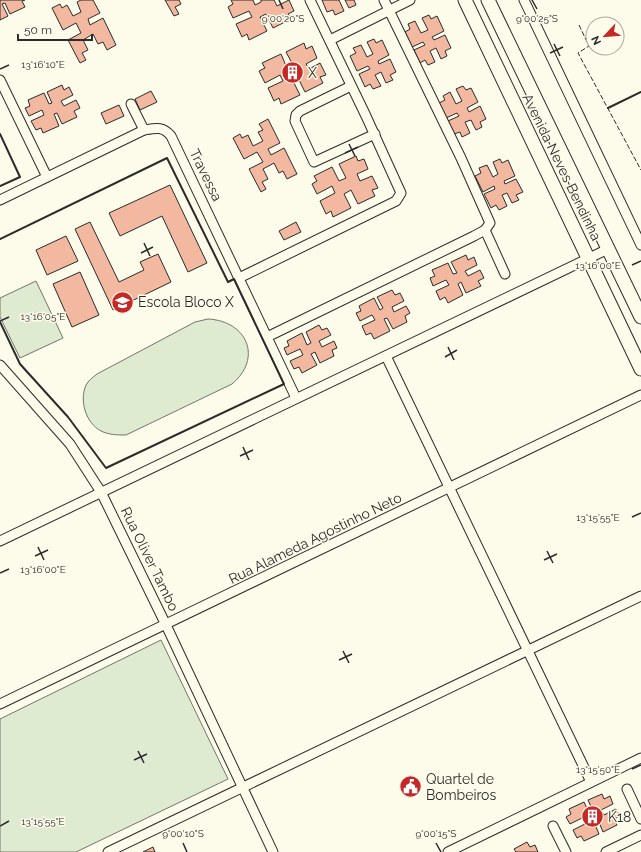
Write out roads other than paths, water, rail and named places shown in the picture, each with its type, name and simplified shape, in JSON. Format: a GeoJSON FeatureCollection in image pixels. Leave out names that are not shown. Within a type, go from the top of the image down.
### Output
{"type":"FeatureCollection","features":[{"type":"Feature","properties":{"kind":"street"},"geometry":{"type":"LineString","coordinates":[[239,278],[396,201],[400,197],[400,189],[375,134],[310,0]]}},
{"type":"Feature","properties":{"kind":"street"},"geometry":{"type":"LineString","coordinates":[[267,337],[413,267],[485,230],[490,223],[489,218],[384,0]]}},
{"type":"Feature","properties":{"kind":"street"},"geometry":{"type":"LineString","coordinates":[[330,40],[410,0]]}},
{"type":"Feature","properties":{"kind":"street","name":"Avenida Neves Bendinha"},"geometry":{"type":"LineString","coordinates":[[465,0],[641,369]]}},
{"type":"Feature","properties":{"kind":"street","name":"Avenida Neves Bendinha"},"geometry":{"type":"LineString","coordinates":[[488,0],[641,317]]}},
{"type":"Feature","properties":{"kind":"street"},"geometry":{"type":"LineString","coordinates":[[524,0],[641,245]]}},
{"type":"Feature","properties":{"kind":"street"},"geometry":{"type":"LineString","coordinates":[[0,80],[47,177]]}},
{"type":"Feature","properties":{"kind":"street"},"geometry":{"type":"LineString","coordinates":[[351,86],[300,111],[296,115],[295,121],[314,162],[375,134]]}},
{"type":"Feature","properties":{"kind":"street"},"geometry":{"type":"LineString","coordinates":[[131,104],[144,130]]}},
{"type":"Feature","properties":{"kind":"street","name":"Travessa"},"geometry":{"type":"LineString","coordinates":[[0,200],[144,130],[161,128],[171,136],[296,398]]}},
{"type":"Feature","properties":{"kind":"street"},"geometry":{"type":"LineString","coordinates":[[485,230],[505,274]]}},
{"type":"Feature","properties":{"kind":"street"},"geometry":{"type":"LineString","coordinates":[[0,541],[608,249]]}},
{"type":"Feature","properties":{"kind":"street"},"geometry":{"type":"LineString","coordinates":[[386,356],[591,782]]}},
{"type":"Feature","properties":{"kind":"street","name":"Rua Oliver Tambo"},"geometry":{"type":"LineString","coordinates":[[0,365],[70,444],[101,492],[166,625],[273,852]]}},
{"type":"Feature","properties":{"kind":"street","name":"Rua Alameda Agostinho Neto"},"geometry":{"type":"LineString","coordinates":[[0,704],[641,395]]}},
{"type":"Feature","properties":{"kind":"street"},"geometry":{"type":"LineString","coordinates":[[108,852],[528,652],[641,596]]}},
{"type":"Feature","properties":{"kind":"street"},"geometry":{"type":"LineString","coordinates":[[448,852],[641,758]]}},
{"type":"Feature","properties":{"kind":"street"},"geometry":{"type":"LineString","coordinates":[[627,789],[641,819]]}},
{"type":"Feature","properties":{"kind":"street"},"geometry":{"type":"LineString","coordinates":[[553,826],[566,852]]}},
{"type":"Feature","properties":{"kind":"street"},"geometry":{"type":"LineString","coordinates":[[606,852],[641,835]]}},
{"type":"Feature","properties":{"kind":"street"},"geometry":{"type":"LineString","coordinates":[[467,843],[471,852]]}},
{"type":"Feature","properties":{"kind":"place","name":"X"},"geometry":{"type":"Point","coordinates":[293,73]}},
{"type":"Feature","properties":{"kind":"place","name":"Escola Bloco X"},"geometry":{"type":"Point","coordinates":[122,302]}},
{"type":"Feature","properties":{"kind":"place","name":"Quartel de Bombeiros"},"geometry":{"type":"Point","coordinates":[411,787]}},
{"type":"Feature","properties":{"kind":"place","name":"K18"},"geometry":{"type":"Point","coordinates":[592,817]}}]}
